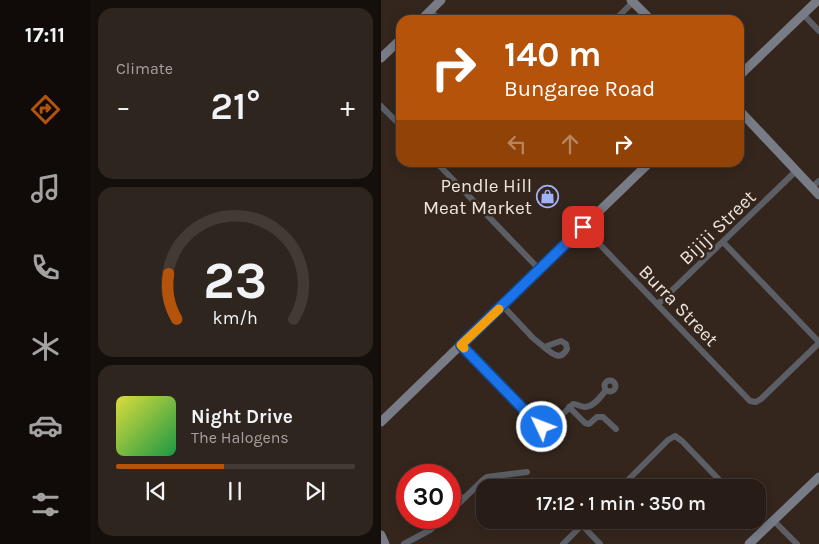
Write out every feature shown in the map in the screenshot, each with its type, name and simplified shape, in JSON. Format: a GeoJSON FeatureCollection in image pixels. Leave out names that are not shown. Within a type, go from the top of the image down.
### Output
{"type":"FeatureCollection","features":[{"type":"Feature","properties":{"kind":"street"},"geometry":{"type":"LineString","coordinates":[[426,15],[441,0]]}},
{"type":"Feature","properties":{"kind":"street"},"geometry":{"type":"LineString","coordinates":[[744,71],[818,0]]}},
{"type":"Feature","properties":{"kind":"street"},"geometry":{"type":"LineString","coordinates":[[619,15],[632,1],[646,15]]}},
{"type":"Feature","properties":{"kind":"street"},"geometry":{"type":"LineString","coordinates":[[430,10],[434,15]]}},
{"type":"Feature","properties":{"kind":"street"},"geometry":{"type":"LineString","coordinates":[[803,14],[819,31]]}},
{"type":"Feature","properties":{"kind":"street"},"geometry":{"type":"LineString","coordinates":[[381,58],[396,44]]}},
{"type":"Feature","properties":{"kind":"street"},"geometry":{"type":"LineString","coordinates":[[381,106],[396,121]]}},
{"type":"Feature","properties":{"kind":"street"},"geometry":{"type":"LineString","coordinates":[[744,115],[796,171],[815,184],[819,194]]}},
{"type":"Feature","properties":{"kind":"street"},"geometry":{"type":"LineString","coordinates":[[441,167],[539,269]]}},
{"type":"Feature","properties":{"kind":"street"},"geometry":{"type":"LineString","coordinates":[[381,422],[645,167]]}},
{"type":"Feature","properties":{"kind":"street","name":"Bijiji Street"},"geometry":{"type":"LineString","coordinates":[[658,304],[796,171]]}},
{"type":"Feature","properties":{"kind":"street","name":"Burra Street"},"geometry":{"type":"LineString","coordinates":[[583,227],[750,401],[754,402],[761,399],[819,342]]}},
{"type":"Feature","properties":{"kind":"street"},"geometry":{"type":"LineString","coordinates":[[723,242],[819,342]]}},
{"type":"Feature","properties":{"kind":"street"},"geometry":{"type":"LineString","coordinates":[[502,305],[533,338],[544,346]]}},
{"type":"Feature","properties":{"kind":"street"},"geometry":{"type":"LineString","coordinates":[[461,345],[543,428],[552,425],[574,404],[585,407],[591,406],[606,390]]}},
{"type":"Feature","properties":{"kind":"street"},"geometry":{"type":"LineString","coordinates":[[569,407],[585,423],[589,424],[597,417],[603,417],[616,429]]}},
{"type":"Feature","properties":{"kind":"street"},"geometry":{"type":"LineString","coordinates":[[628,479],[668,440],[675,436],[718,479]]}},
{"type":"Feature","properties":{"kind":"street"},"geometry":{"type":"LineString","coordinates":[[463,499],[487,477],[527,472]]}},
{"type":"Feature","properties":{"kind":"street"},"geometry":{"type":"LineString","coordinates":[[766,527],[819,477]]}},
{"type":"Feature","properties":{"kind":"street"},"geometry":{"type":"LineString","coordinates":[[773,520],[797,544]]}},
{"type":"Feature","properties":{"kind":"street"},"geometry":{"type":"LineString","coordinates":[[404,544],[431,529]]}},
{"type":"Feature","properties":{"kind":"street"},"geometry":{"type":"LineString","coordinates":[[563,544],[578,529]]}},
{"type":"Feature","properties":{"kind":"street"},"geometry":{"type":"LineString","coordinates":[[586,529],[600,544]]}},
{"type":"Feature","properties":{"kind":"street"},"geometry":{"type":"LineString","coordinates":[[749,544],[764,529]]}},
{"type":"Feature","properties":{"kind":"street"},"geometry":{"type":"LineString","coordinates":[[381,536],[385,544]]}},
{"type":"Feature","properties":{"kind":"slow traffic"},"geometry":{"type":"LineString","coordinates":[[464,348],[461,345],[499,309]]}},
{"type":"Feature","properties":{"kind":"place","name":"Pendle Hill Meat Market"},"geometry":{"type":"Point","coordinates":[548,196]}},
{"type":"Feature","properties":{"kind":"route"},"geometry":{"type":"LineString","coordinates":[[542,427],[461,345],[583,227]]}}]}
